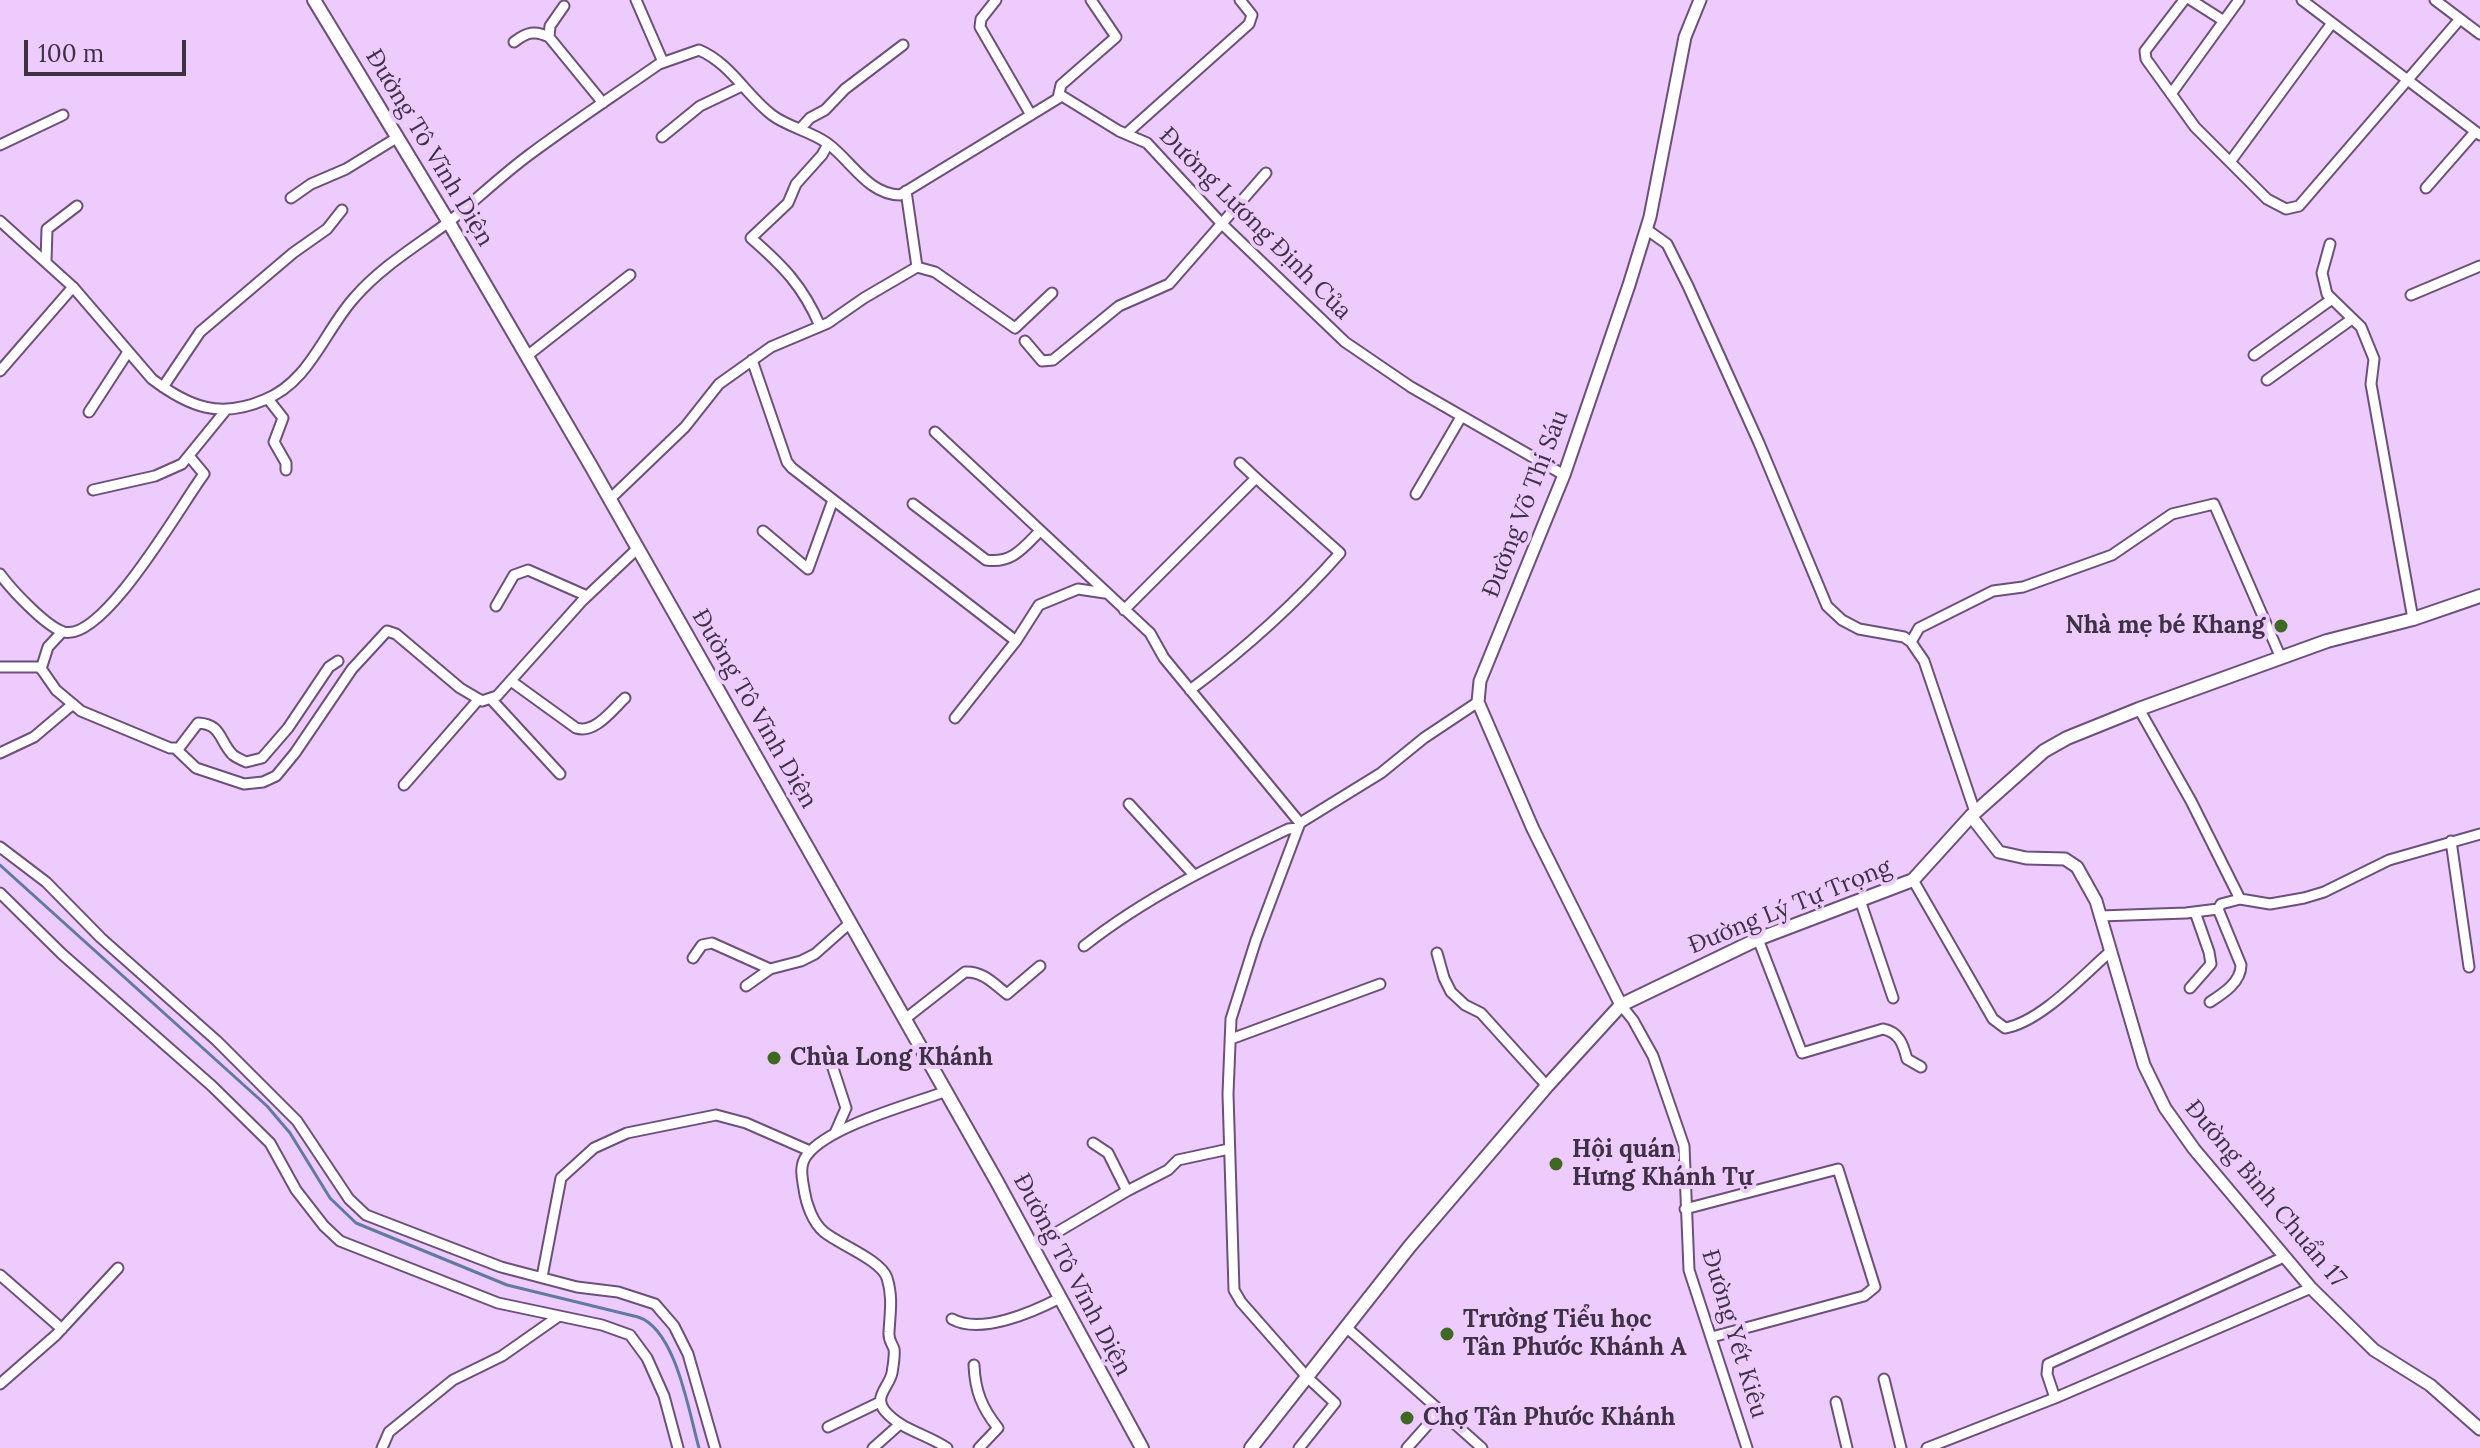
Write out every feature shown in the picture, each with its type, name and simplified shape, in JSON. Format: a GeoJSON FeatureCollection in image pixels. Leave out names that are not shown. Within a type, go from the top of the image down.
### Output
{"type":"FeatureCollection","features":[{"type":"Feature","properties":{"kind":"main road","name":"Đường Tô Vĩnh Diện"},"geometry":{"type":"LineString","coordinates":[[314,0],[448,221],[610,499],[905,1019],[1142,1448]]}},
{"type":"Feature","properties":{"kind":"main road","name":"Đường Lý Tự Trọng"},"geometry":{"type":"LineString","coordinates":[[1251,1448],[1410,1246],[1621,1005],[1758,939],[1913,880],[1973,814],[2044,751],[2067,738],[2327,641],[2413,619],[2480,596]]}},
{"type":"Feature","properties":{"kind":"street"},"geometry":{"type":"LineString","coordinates":[[636,0],[663,62]]}},
{"type":"Feature","properties":{"kind":"street"},"geometry":{"type":"LineString","coordinates":[[996,0],[981,19],[980,27],[1031,115]]}},
{"type":"Feature","properties":{"kind":"street"},"geometry":{"type":"LineString","coordinates":[[0,221],[73,287],[128,352],[163,387],[200,408],[240,409],[268,399],[298,378],[354,298],[397,258],[528,156],[663,62],[699,50],[721,62],[773,115],[828,144],[877,188],[900,195],[1058,98],[1061,85],[1116,37],[1091,0]]}},
{"type":"Feature","properties":{"kind":"street"},"geometry":{"type":"LineString","coordinates":[[1127,133],[1249,24],[1252,15],[1240,0]]}},
{"type":"Feature","properties":{"kind":"street","name":"Đường Võ Thị Sáu"},"geometry":{"type":"LineString","coordinates":[[1478,702],[1480,681],[1564,475],[1646,229],[1685,37],[1700,0]]}},
{"type":"Feature","properties":{"kind":"street"},"geometry":{"type":"LineString","coordinates":[[2184,0],[2145,55],[2195,127],[2276,206],[2286,209],[2299,206],[2460,19]]}},
{"type":"Feature","properties":{"kind":"street"},"geometry":{"type":"LineString","coordinates":[[2191,0],[2224,21]]}},
{"type":"Feature","properties":{"kind":"street"},"geometry":{"type":"LineString","coordinates":[[2171,94],[2239,0]]}},
{"type":"Feature","properties":{"kind":"street"},"geometry":{"type":"LineString","coordinates":[[2302,0],[2478,133],[2426,188]]}},
{"type":"Feature","properties":{"kind":"street"},"geometry":{"type":"LineString","coordinates":[[2435,0],[2480,34]]}},
{"type":"Feature","properties":{"kind":"street"},"geometry":{"type":"LineString","coordinates":[[549,37],[550,26],[564,6]]}},
{"type":"Feature","properties":{"kind":"street"},"geometry":{"type":"LineString","coordinates":[[2230,162],[2332,23]]}},
{"type":"Feature","properties":{"kind":"street"},"geometry":{"type":"LineString","coordinates":[[514,42],[524,34],[538,31],[549,37],[603,103]]}},
{"type":"Feature","properties":{"kind":"street"},"geometry":{"type":"LineString","coordinates":[[800,129],[810,118],[825,110],[845,89],[903,45]]}},
{"type":"Feature","properties":{"kind":"street"},"geometry":{"type":"LineString","coordinates":[[662,137],[700,106],[742,86]]}},
{"type":"Feature","properties":{"kind":"street","name":"Đường Lương Định Của"},"geometry":{"type":"LineString","coordinates":[[1058,98],[1062,96],[1073,100],[1103,122],[1147,143],[1222,224],[1345,342],[1411,387],[1564,475]]}},
{"type":"Feature","properties":{"kind":"street"},"geometry":{"type":"LineString","coordinates":[[0,145],[63,115]]}},
{"type":"Feature","properties":{"kind":"street"},"geometry":{"type":"LineString","coordinates":[[291,198],[398,137]]}},
{"type":"Feature","properties":{"kind":"street"},"geometry":{"type":"LineString","coordinates":[[820,326],[809,299],[792,274],[751,238],[788,203],[796,184],[828,144]]}},
{"type":"Feature","properties":{"kind":"street"},"geometry":{"type":"LineString","coordinates":[[1025,341],[1046,363],[1056,359],[1104,315],[1169,284],[1266,173]]}},
{"type":"Feature","properties":{"kind":"street"},"geometry":{"type":"LineString","coordinates":[[906,191],[917,267]]}},
{"type":"Feature","properties":{"kind":"street"},"geometry":{"type":"LineString","coordinates":[[46,261],[47,229],[77,206]]}},
{"type":"Feature","properties":{"kind":"street"},"geometry":{"type":"LineString","coordinates":[[163,387],[200,332],[293,253],[327,229],[342,210]]}},
{"type":"Feature","properties":{"kind":"street"},"geometry":{"type":"LineString","coordinates":[[1646,229],[1667,244],[1688,286],[1759,443],[1827,606],[1842,620],[1859,629],[1904,637],[1924,661],[1973,814]]}},
{"type":"Feature","properties":{"kind":"street"},"geometry":{"type":"LineString","coordinates":[[2330,244],[2322,273],[2327,294],[2361,327],[2374,359],[2371,384],[2413,619]]}},
{"type":"Feature","properties":{"kind":"street"},"geometry":{"type":"LineString","coordinates":[[2411,295],[2480,266]]}},
{"type":"Feature","properties":{"kind":"street"},"geometry":{"type":"LineString","coordinates":[[610,499],[685,427],[719,384],[771,347],[820,326],[917,267],[935,272],[1015,328],[1052,293]]}},
{"type":"Feature","properties":{"kind":"street"},"geometry":{"type":"LineString","coordinates":[[527,356],[630,275]]}},
{"type":"Feature","properties":{"kind":"street"},"geometry":{"type":"LineString","coordinates":[[0,371],[73,287]]}},
{"type":"Feature","properties":{"kind":"street"},"geometry":{"type":"LineString","coordinates":[[2254,355],[2332,299]]}},
{"type":"Feature","properties":{"kind":"street"},"geometry":{"type":"LineString","coordinates":[[2267,380],[2352,319]]}},
{"type":"Feature","properties":{"kind":"street"},"geometry":{"type":"LineString","coordinates":[[89,412],[128,352]]}},
{"type":"Feature","properties":{"kind":"street"},"geometry":{"type":"LineString","coordinates":[[752,360],[787,462],[1016,641]]}},
{"type":"Feature","properties":{"kind":"street"},"geometry":{"type":"LineString","coordinates":[[268,399],[283,418],[274,442],[286,463],[286,470]]}},
{"type":"Feature","properties":{"kind":"street"},"geometry":{"type":"LineString","coordinates":[[93,490],[155,476],[182,464],[226,410]]}},
{"type":"Feature","properties":{"kind":"street"},"geometry":{"type":"LineString","coordinates":[[1416,494],[1461,417]]}},
{"type":"Feature","properties":{"kind":"street"},"geometry":{"type":"LineString","coordinates":[[935,432],[1150,633],[1164,658],[1299,826]]}},
{"type":"Feature","properties":{"kind":"street"},"geometry":{"type":"LineString","coordinates":[[0,574],[16,596],[62,632],[75,632],[86,626],[130,584],[204,474],[189,456]]}},
{"type":"Feature","properties":{"kind":"street"},"geometry":{"type":"LineString","coordinates":[[1190,690],[1228,662],[1304,594],[1340,553],[1240,463]]}},
{"type":"Feature","properties":{"kind":"street"},"geometry":{"type":"LineString","coordinates":[[1124,610],[1256,478]]}},
{"type":"Feature","properties":{"kind":"street"},"geometry":{"type":"LineString","coordinates":[[763,531],[808,569],[833,500]]}},
{"type":"Feature","properties":{"kind":"street"},"geometry":{"type":"LineString","coordinates":[[913,504],[986,560],[1000,562],[1016,556],[1040,531]]}},
{"type":"Feature","properties":{"kind":"street"},"geometry":{"type":"LineString","coordinates":[[1911,642],[1919,628],[1993,591],[2023,587],[2112,555],[2172,514],[2214,504],[2281,658]]}},
{"type":"Feature","properties":{"kind":"street"},"geometry":{"type":"LineString","coordinates":[[0,667],[36,665],[56,690],[81,711],[175,748],[196,768],[244,784],[263,782],[276,776],[295,753],[352,669],[387,631],[396,634],[460,688],[482,701],[491,699],[587,596],[637,549]]}},
{"type":"Feature","properties":{"kind":"street"},"geometry":{"type":"LineString","coordinates":[[496,606],[514,575],[528,570],[587,596]]}},
{"type":"Feature","properties":{"kind":"street"},"geometry":{"type":"LineString","coordinates":[[955,718],[1016,641],[1039,605],[1078,589],[1105,593]]}},
{"type":"Feature","properties":{"kind":"street"},"geometry":{"type":"LineString","coordinates":[[41,669],[48,647],[62,632]]}},
{"type":"Feature","properties":{"kind":"street"},"geometry":{"type":"LineString","coordinates":[[175,748],[179,748],[198,723],[208,724],[220,731],[233,754],[246,762],[262,758],[288,728],[329,667],[338,661]]}},
{"type":"Feature","properties":{"kind":"street"},"geometry":{"type":"LineString","coordinates":[[511,681],[583,730],[594,727],[625,698]]}},
{"type":"Feature","properties":{"kind":"street"},"geometry":{"type":"LineString","coordinates":[[404,785],[479,699]]}},
{"type":"Feature","properties":{"kind":"street"},"geometry":{"type":"LineString","coordinates":[[491,699],[560,774]]}},
{"type":"Feature","properties":{"kind":"street"},"geometry":{"type":"LineString","coordinates":[[1084,946],[1107,928],[1194,875],[1299,826],[1381,773],[1424,738],[1478,702],[1533,829],[1621,1005]]}},
{"type":"Feature","properties":{"kind":"street"},"geometry":{"type":"LineString","coordinates":[[0,753],[34,737],[73,704]]}},
{"type":"Feature","properties":{"kind":"street"},"geometry":{"type":"LineString","coordinates":[[2139,709],[2191,801],[2240,899]]}},
{"type":"Feature","properties":{"kind":"street"},"geometry":{"type":"LineString","coordinates":[[1129,804],[1194,875]]}},
{"type":"Feature","properties":{"kind":"street","name":"Đường Bình Chuẩn 17"},"geometry":{"type":"LineString","coordinates":[[1973,814],[1999,852],[2026,858],[2065,859],[2077,867],[2088,884],[2100,916],[2144,1065],[2165,1108],[2194,1149],[2311,1288],[2374,1350],[2430,1385],[2480,1429]]}},
{"type":"Feature","properties":{"kind":"street"},"geometry":{"type":"LineString","coordinates":[[1299,826],[1236,999],[1231,1039],[1229,1149],[1234,1290],[1307,1377],[1335,1403],[1299,1448]]}},
{"type":"Feature","properties":{"kind":"street"},"geometry":{"type":"LineString","coordinates":[[2218,909],[2221,904],[2240,899],[2270,904],[2304,898],[2324,892],[2389,860],[2480,834]]}},
{"type":"Feature","properties":{"kind":"street"},"geometry":{"type":"LineString","coordinates":[[2451,841],[2469,967]]}},
{"type":"Feature","properties":{"kind":"street"},"geometry":{"type":"LineString","coordinates":[[0,847],[46,882],[101,938],[217,1041],[297,1121],[349,1199],[366,1215],[501,1267],[577,1287],[618,1292],[655,1304],[674,1326],[688,1354],[715,1448]]}},
{"type":"Feature","properties":{"kind":"street"},"geometry":{"type":"LineString","coordinates":[[1913,880],[1993,1019],[2005,1028],[2018,1026],[2044,1009],[2111,951]]}},
{"type":"Feature","properties":{"kind":"street"},"geometry":{"type":"LineString","coordinates":[[0,893],[62,954],[212,1086],[270,1143],[296,1190],[340,1241],[498,1303],[602,1325],[630,1335],[647,1358],[664,1396],[678,1448]]}},
{"type":"Feature","properties":{"kind":"street"},"geometry":{"type":"LineString","coordinates":[[1860,900],[1893,998]]}},
{"type":"Feature","properties":{"kind":"street"},"geometry":{"type":"LineString","coordinates":[[2100,916],[2218,909]]}},
{"type":"Feature","properties":{"kind":"street"},"geometry":{"type":"LineString","coordinates":[[2210,1002],[2235,982],[2242,972],[2218,909]]}},
{"type":"Feature","properties":{"kind":"street"},"geometry":{"type":"LineString","coordinates":[[2190,988],[2211,964],[2195,912]]}},
{"type":"Feature","properties":{"kind":"street"},"geometry":{"type":"LineString","coordinates":[[746,986],[770,969],[815,954],[850,923]]}},
{"type":"Feature","properties":{"kind":"street"},"geometry":{"type":"LineString","coordinates":[[1758,939],[1802,1053],[1883,1029],[1893,1031],[1902,1042],[1907,1059],[1921,1067]]}},
{"type":"Feature","properties":{"kind":"street"},"geometry":{"type":"LineString","coordinates":[[693,958],[702,945],[712,943],[770,969]]}},
{"type":"Feature","properties":{"kind":"street"},"geometry":{"type":"LineString","coordinates":[[1437,953],[1451,992],[1465,1005],[1481,1013],[1547,1086]]}},
{"type":"Feature","properties":{"kind":"street"},"geometry":{"type":"LineString","coordinates":[[905,1019],[965,972],[983,976],[1007,994],[1040,966]]}},
{"type":"Feature","properties":{"kind":"street"},"geometry":{"type":"LineString","coordinates":[[1231,1039],[1380,984]]}},
{"type":"Feature","properties":{"kind":"street","name":"Đường Yết Kiêu"},"geometry":{"type":"LineString","coordinates":[[1621,1005],[1653,1056],[1684,1146],[1689,1270],[1747,1448]]}},
{"type":"Feature","properties":{"kind":"street"},"geometry":{"type":"LineString","coordinates":[[831,1062],[846,1108],[835,1133]]}},
{"type":"Feature","properties":{"kind":"street"},"geometry":{"type":"LineString","coordinates":[[944,1092],[835,1133],[805,1156],[801,1170],[814,1221],[823,1231],[878,1266],[886,1275],[892,1298],[889,1341],[894,1350],[890,1379],[880,1402],[882,1408],[900,1424],[935,1439],[947,1448]]}},
{"type":"Feature","properties":{"kind":"street"},"geometry":{"type":"LineString","coordinates":[[542,1277],[561,1178],[594,1148],[627,1133],[716,1115],[746,1123],[810,1151]]}},
{"type":"Feature","properties":{"kind":"street"},"geometry":{"type":"LineString","coordinates":[[1093,1143],[1108,1153],[1127,1191]]}},
{"type":"Feature","properties":{"kind":"street"},"geometry":{"type":"LineString","coordinates":[[1032,1247],[1168,1170],[1178,1160],[1229,1149]]}},
{"type":"Feature","properties":{"kind":"street"},"geometry":{"type":"LineString","coordinates":[[1685,1209],[1838,1169],[1875,1287],[1864,1296],[1712,1337]]}},
{"type":"Feature","properties":{"kind":"street"},"geometry":{"type":"LineString","coordinates":[[2055,1398],[2047,1374],[2048,1364],[2284,1257]]}},
{"type":"Feature","properties":{"kind":"street"},"geometry":{"type":"LineString","coordinates":[[0,1384],[62,1329],[118,1268]]}},
{"type":"Feature","properties":{"kind":"street"},"geometry":{"type":"LineString","coordinates":[[0,1275],[62,1329]]}},
{"type":"Feature","properties":{"kind":"street"},"geometry":{"type":"LineString","coordinates":[[1927,1448],[2055,1398],[2311,1288]]}},
{"type":"Feature","properties":{"kind":"street"},"geometry":{"type":"LineString","coordinates":[[952,1319],[958,1323],[997,1323],[1032,1312],[1060,1298]]}},
{"type":"Feature","properties":{"kind":"street"},"geometry":{"type":"LineString","coordinates":[[382,1448],[389,1432],[453,1380],[502,1356],[559,1316]]}},
{"type":"Feature","properties":{"kind":"street"},"geometry":{"type":"LineString","coordinates":[[1346,1327],[1482,1448]]}},
{"type":"Feature","properties":{"kind":"street"},"geometry":{"type":"LineString","coordinates":[[974,1365],[974,1383],[982,1408],[998,1428],[979,1448]]}},
{"type":"Feature","properties":{"kind":"street"},"geometry":{"type":"LineString","coordinates":[[1884,1379],[1901,1448]]}},
{"type":"Feature","properties":{"kind":"street"},"geometry":{"type":"LineString","coordinates":[[828,1427],[880,1402]]}},
{"type":"Feature","properties":{"kind":"street"},"geometry":{"type":"LineString","coordinates":[[1836,1402],[1847,1448]]}},
{"type":"Feature","properties":{"kind":"street"},"geometry":{"type":"LineString","coordinates":[[1407,1448],[1440,1411]]}},
{"type":"Feature","properties":{"kind":"street"},"geometry":{"type":"LineString","coordinates":[[873,1448],[900,1424]]}},
{"type":"Feature","properties":{"kind":"waterway"},"geometry":{"type":"LineString","coordinates":[[0,865],[267,1106],[290,1133],[330,1198],[356,1223],[507,1285],[638,1317],[651,1325],[662,1338],[679,1374],[699,1448]]}},
{"type":"Feature","properties":{"kind":"place","name":"Nhà mẹ bé Khang"},"geometry":{"type":"Point","coordinates":[2281,626]}},
{"type":"Feature","properties":{"kind":"place","name":"Chùa Long Khánh"},"geometry":{"type":"Point","coordinates":[774,1058]}},
{"type":"Feature","properties":{"kind":"place","name":"Hội quán Hưng Khánh Tự"},"geometry":{"type":"Point","coordinates":[1556,1164]}},
{"type":"Feature","properties":{"kind":"place","name":"Trường Tiểu học Tân Phước Khánh A"},"geometry":{"type":"Point","coordinates":[1447,1334]}},
{"type":"Feature","properties":{"kind":"place","name":"Chợ Tân Phước Khánh"},"geometry":{"type":"Point","coordinates":[1407,1418]}}]}
